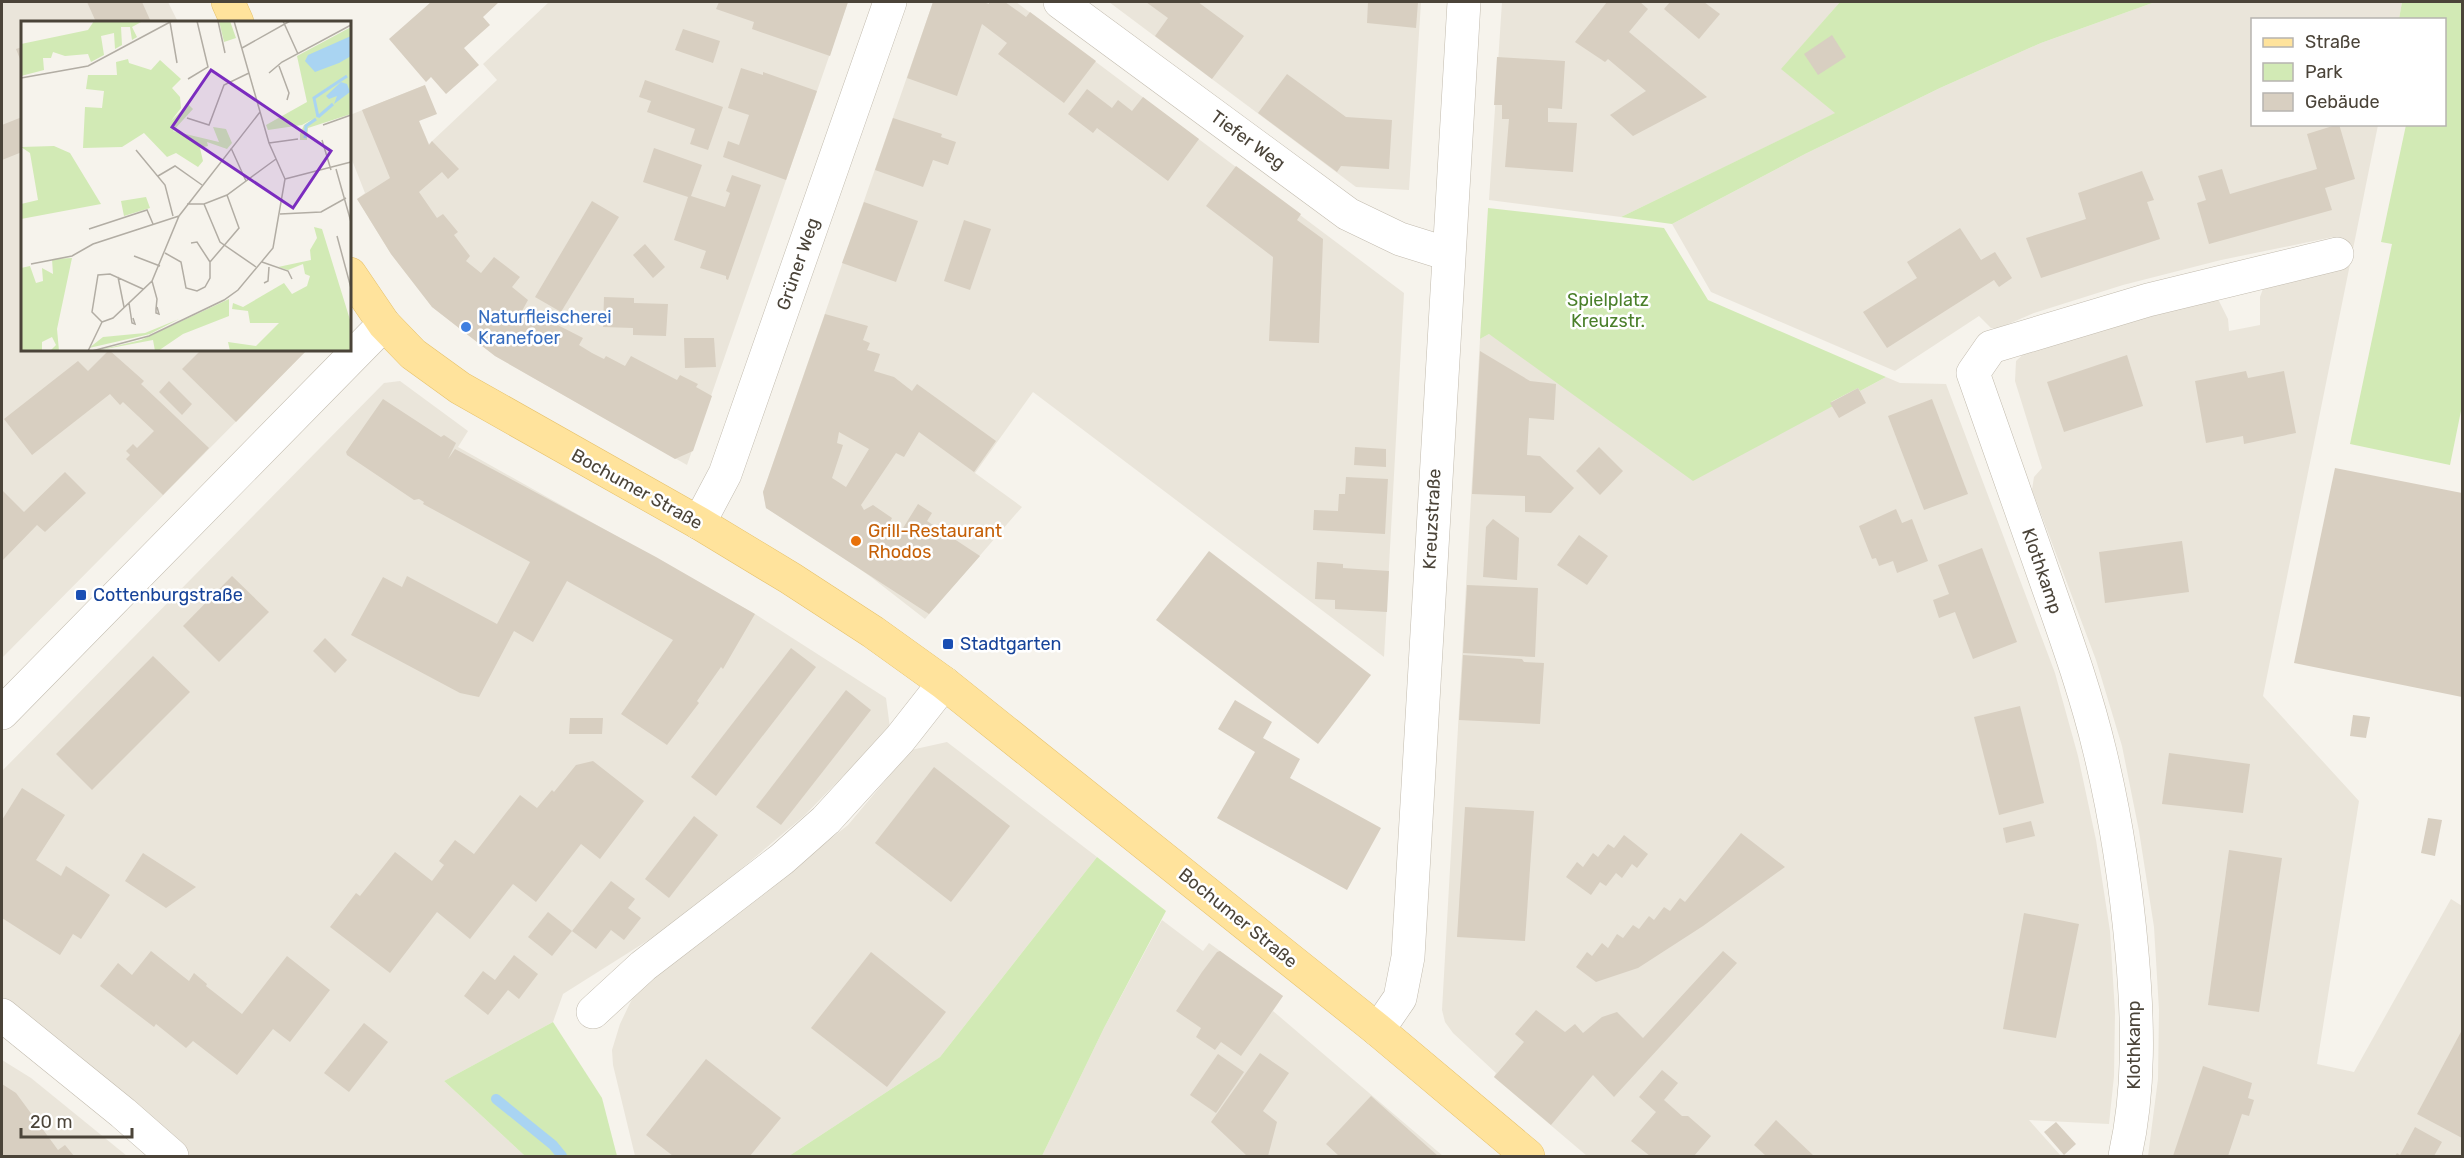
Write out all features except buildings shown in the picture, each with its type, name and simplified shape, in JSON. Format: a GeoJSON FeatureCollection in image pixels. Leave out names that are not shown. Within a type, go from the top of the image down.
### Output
{"type":"FeatureCollection","features":[{"type":"Feature","properties":{"kind":"main road"},"geometry":{"type":"LineString","coordinates":[[228,2],[237,21]]}},
{"type":"Feature","properties":{"kind":"main road","name":"Bochumer Straße"},"geometry":{"type":"LineString","coordinates":[[351,275],[384,324],[413,354],[460,388],[699,523],[873,632],[944,683],[1378,1030],[1528,1156]]}},
{"type":"Feature","properties":{"kind":"street","name":"Grüner Weg"},"geometry":{"type":"LineString","coordinates":[[699,523],[725,474],[890,2]]}},
{"type":"Feature","properties":{"kind":"street","name":"Tiefer Weg"},"geometry":{"type":"LineString","coordinates":[[1060,2],[1348,214],[1400,238],[1448,254]]}},
{"type":"Feature","properties":{"kind":"street","name":"Kreuzstraße"},"geometry":{"type":"LineString","coordinates":[[1378,1030],[1400,998],[1408,957],[1464,2]]}},
{"type":"Feature","properties":{"kind":"street","name":"Klothkamp"},"geometry":{"type":"LineString","coordinates":[[2125,1156],[2131,1128],[2136,1078],[2137,1011],[2126,890],[2117,835],[2100,751],[2076,666],[1973,373],[1991,347],[2148,300],[2337,255]]}},
{"type":"Feature","properties":{"kind":"street"},"geometry":{"type":"LineString","coordinates":[[2,713],[384,324]]}},
{"type":"Feature","properties":{"kind":"street"},"geometry":{"type":"LineString","coordinates":[[593,1012],[643,966],[782,859],[826,820],[900,739],[944,683]]}},
{"type":"Feature","properties":{"kind":"street"},"geometry":{"type":"LineString","coordinates":[[2,1015],[172,1156]]}},
{"type":"Feature","properties":{"kind":"shaded area"},"geometry":{"type":"Polygon","coordinates":[[[2,2],[168,2],[178,21],[21,21],[21,351],[306,351],[2,658],[2,2]]]}},
{"type":"Feature","properties":{"kind":"shaded area"},"geometry":{"type":"Polygon","coordinates":[[[549,2],[848,2],[687,465],[495,356],[432,307],[391,254],[357,199],[365,193],[351,158],[351,115],[425,85],[419,121],[429,144],[497,80],[483,64],[549,2]]]}},
{"type":"Feature","properties":{"kind":"shaded area"},"geometry":{"type":"Polygon","coordinates":[[[933,2],[1016,2],[1404,293],[1384,657],[1033,392],[975,473],[1022,507],[925,619],[871,577],[815,538],[766,508],[763,492],[933,2]]]}},
{"type":"Feature","properties":{"kind":"shaded area"},"geometry":{"type":"Polygon","coordinates":[[[1109,2],[1421,2],[1409,190],[1356,187],[1109,2]]]}},
{"type":"Feature","properties":{"kind":"shaded area"},"geometry":{"type":"Polygon","coordinates":[[[1502,2],[1840,2],[1782,69],[1836,113],[1621,217],[1489,200],[1502,2]]]}},
{"type":"Feature","properties":{"kind":"shaded area"},"geometry":{"type":"Polygon","coordinates":[[[2155,2],[2402,2],[2399,18],[2251,18],[2251,126],[2378,126],[2263,696],[2359,801],[2317,1064],[2354,1072],[2451,899],[2462,906],[2462,1156],[2148,1156],[2158,1079],[2159,1010],[2154,927],[2139,831],[2122,746],[2096,660],[2032,490],[2034,477],[2042,468],[2015,381],[2016,361],[2031,347],[2200,297],[2219,301],[2228,319],[2229,331],[2260,325],[2260,297],[2264,286],[2340,267],[2333,237],[2221,260],[2123,285],[2034,313],[1999,328],[1991,328],[1979,316],[1895,371],[1711,292],[1672,224],[1805,154],[1940,88],[2041,43],[2155,2]]]}},
{"type":"Feature","properties":{"kind":"shaded area"},"geometry":{"type":"Polygon","coordinates":[[[1489,334],[1830,403],[1858,388],[1860,391],[1886,377],[1900,383],[1946,384],[2055,673],[2078,756],[2096,840],[2110,931],[2115,1012],[2114,1076],[2109,1124],[2029,1120],[2061,1156],[1587,1156],[1494,1077],[1496,1073],[1453,1033],[1445,1022],[1442,1010],[1480,339],[1489,334]]]}},
{"type":"Feature","properties":{"kind":"shaded area"},"geometry":{"type":"Polygon","coordinates":[[[400,381],[468,431],[458,447],[755,614],[886,698],[890,728],[804,816],[703,901],[647,941],[563,994],[553,1022],[444,1081],[525,1156],[191,1156],[2,999],[2,771],[384,383],[400,381]]]}},
{"type":"Feature","properties":{"kind":"shaded area"},"geometry":{"type":"Polygon","coordinates":[[[947,742],[1097,857],[940,1057],[789,1156],[635,1156],[613,1065],[612,1050],[620,1024],[638,991],[848,825],[911,750],[947,742]]]}},
{"type":"Feature","properties":{"kind":"shaded area"},"geometry":{"type":"Polygon","coordinates":[[[1162,920],[1203,951],[1209,943],[1283,996],[1273,1011],[1443,1156],[1042,1156],[1104,1028],[1162,920]]]}},
{"type":"Feature","properties":{"kind":"shaded area"},"geometry":{"type":"Polygon","coordinates":[[[2,1060],[31,1078],[127,1156],[2,1156],[2,1060]]]}},
{"type":"Feature","properties":{"kind":"green space"},"geometry":{"type":"Polygon","coordinates":[[[1840,2],[2155,2],[2041,43],[1940,88],[1805,154],[1672,224],[1621,217],[1835,113],[1781,69],[1840,2]]]}},
{"type":"Feature","properties":{"kind":"green space"},"geometry":{"type":"Polygon","coordinates":[[[2402,2],[2462,2],[2462,406],[2450,465],[2350,444],[2392,244],[2381,242],[2406,126],[2446,126],[2446,18],[2399,18],[2402,2]]]}},
{"type":"Feature","properties":{"kind":"green space","name":"Spielplatz Kreuzstr."},"geometry":{"type":"Polygon","coordinates":[[[1488,208],[1664,228],[1708,300],[1886,377],[1860,391],[1858,388],[1831,402],[1833,406],[1693,481],[1489,334],[1480,339],[1488,208]]]}},
{"type":"Feature","properties":{"kind":"green space"},"geometry":{"type":"Polygon","coordinates":[[[1097,857],[1166,911],[1104,1028],[1042,1156],[789,1156],[940,1057],[1097,857]]]}},
{"type":"Feature","properties":{"kind":"green space"},"geometry":{"type":"Polygon","coordinates":[[[553,1022],[602,1098],[617,1156],[525,1156],[444,1081],[553,1022]]]}},
{"type":"Feature","properties":{"kind":"waterway"},"geometry":{"type":"LineString","coordinates":[[496,1099],[553,1145],[562,1156]]}},
{"type":"Feature","properties":{"kind":"place","name":"Naturfleischerei Kranefoer"},"geometry":{"type":"Point","coordinates":[466,327]}},
{"type":"Feature","properties":{"kind":"place","name":"Grill-Restaurant Rhodos"},"geometry":{"type":"Point","coordinates":[856,541]}},
{"type":"Feature","properties":{"kind":"place","name":"Cottenburgstraße"},"geometry":{"type":"Point","coordinates":[81,595]}},
{"type":"Feature","properties":{"kind":"place","name":"Stadtgarten"},"geometry":{"type":"Point","coordinates":[948,644]}}]}
